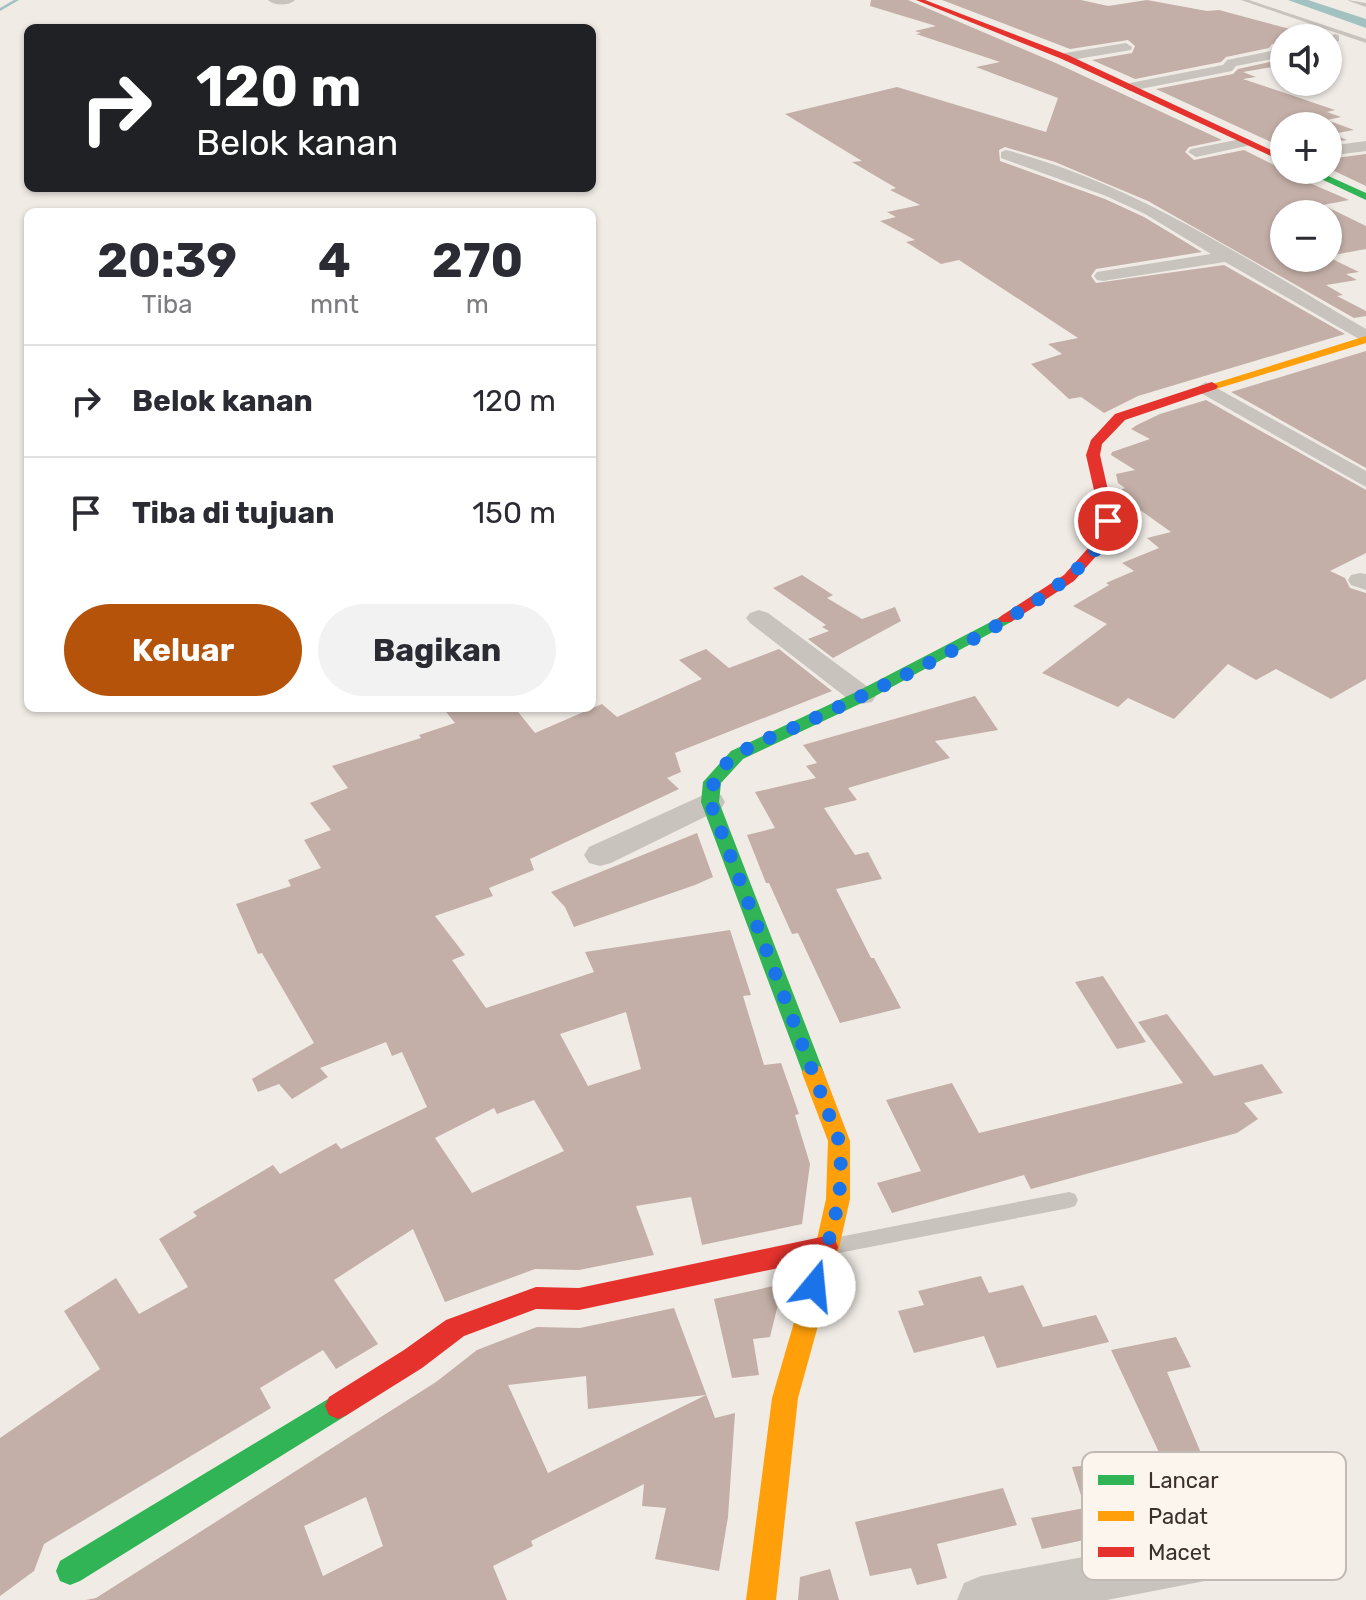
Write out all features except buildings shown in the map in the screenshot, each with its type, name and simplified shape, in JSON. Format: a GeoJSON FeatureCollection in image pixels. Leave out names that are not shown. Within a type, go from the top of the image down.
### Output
{"type":"FeatureCollection","features":[{"type":"Feature","properties":{"kind":"street"},"geometry":{"type":"LineString","coordinates":[[274,0],[272,2],[289,0]]}},
{"type":"Feature","properties":{"kind":"street"},"geometry":{"type":"LineString","coordinates":[[919,0],[1065,57],[1270,152]]}},
{"type":"Feature","properties":{"kind":"street"},"geometry":{"type":"LineString","coordinates":[[1065,57],[1126,47]]}},
{"type":"Feature","properties":{"kind":"street"},"geometry":{"type":"LineString","coordinates":[[1130,87],[1227,68],[1232,63],[1270,55]]}},
{"type":"Feature","properties":{"kind":"street"},"geometry":{"type":"LineString","coordinates":[[1196,152],[1246,142]]}},
{"type":"Feature","properties":{"kind":"street"},"geometry":{"type":"LineString","coordinates":[[1342,149],[1366,146]]}},
{"type":"Feature","properties":{"kind":"street"},"geometry":{"type":"LineString","coordinates":[[1006,155],[1112,193],[1151,211],[1366,338]]}},
{"type":"Feature","properties":{"kind":"street"},"geometry":{"type":"LineString","coordinates":[[1338,184],[1366,197]]}},
{"type":"Feature","properties":{"kind":"street"},"geometry":{"type":"LineString","coordinates":[[1103,276],[1230,256]]}},
{"type":"Feature","properties":{"kind":"street"},"geometry":{"type":"LineString","coordinates":[[761,1600],[790,1373],[838,1207],[843,1173],[839,1141],[710,802],[712,782],[737,755],[862,696],[1028,608],[1069,578],[1106,537],[1108,521],[1093,455],[1101,434],[1120,417],[1366,338]]}},
{"type":"Feature","properties":{"kind":"street"},"geometry":{"type":"LineString","coordinates":[[1344,346],[1366,356]]}},
{"type":"Feature","properties":{"kind":"street"},"geometry":{"type":"LineString","coordinates":[[1206,388],[1366,480]]}},
{"type":"Feature","properties":{"kind":"street"},"geometry":{"type":"LineString","coordinates":[[759,618],[862,696]]}},
{"type":"Feature","properties":{"kind":"street"},"geometry":{"type":"LineString","coordinates":[[600,855],[710,802]]}},
{"type":"Feature","properties":{"kind":"street"},"geometry":{"type":"LineString","coordinates":[[70,1571],[413,1359],[455,1328],[487,1314],[536,1298],[579,1299],[826,1247]]}},
{"type":"Feature","properties":{"kind":"street"},"geometry":{"type":"LineString","coordinates":[[981,1600],[1087,1580]]}},
{"type":"Feature","properties":{"kind":"lane"},"geometry":{"type":"LineString","coordinates":[[1244,0],[1366,41]]}},
{"type":"Feature","properties":{"kind":"lane"},"geometry":{"type":"LineString","coordinates":[[1351,0],[1366,5]]}},
{"type":"Feature","properties":{"kind":"lane"},"geometry":{"type":"LineString","coordinates":[[826,1247],[1069,1200]]}},
{"type":"Feature","properties":{"kind":"waterway"},"geometry":{"type":"LineString","coordinates":[[0,10],[17,0]]}},
{"type":"Feature","properties":{"kind":"waterway"},"geometry":{"type":"LineString","coordinates":[[41,0],[69,0]]}},
{"type":"Feature","properties":{"kind":"waterway"},"geometry":{"type":"LineString","coordinates":[[1295,0],[1366,24]]}},
{"type":"Feature","properties":{"kind":"traffic: fast"},"geometry":{"type":"LineString","coordinates":[[1338,184],[1366,197]]}},
{"type":"Feature","properties":{"kind":"traffic: fast"},"geometry":{"type":"LineString","coordinates":[[813,1073],[710,802],[712,782],[737,755],[862,696],[1006,619]]}},
{"type":"Feature","properties":{"kind":"traffic: fast"},"geometry":{"type":"LineString","coordinates":[[70,1571],[338,1406]]}},
{"type":"Feature","properties":{"kind":"traffic: slow"},"geometry":{"type":"LineString","coordinates":[[1212,386],[1366,339]]}},
{"type":"Feature","properties":{"kind":"traffic: slow"},"geometry":{"type":"LineString","coordinates":[[761,1600],[785,1398],[838,1199],[839,1141],[813,1073]]}},
{"type":"Feature","properties":{"kind":"traffic: jam"},"geometry":{"type":"LineString","coordinates":[[919,0],[1065,57],[1270,152]]}},
{"type":"Feature","properties":{"kind":"traffic: jam"},"geometry":{"type":"LineString","coordinates":[[1006,619],[1069,578],[1106,537],[1108,521],[1093,455],[1096,443],[1120,417],[1212,386]]}},
{"type":"Feature","properties":{"kind":"traffic: jam"},"geometry":{"type":"LineString","coordinates":[[338,1406],[413,1359],[455,1328],[536,1298],[579,1299],[826,1247]]}},
{"type":"Feature","properties":{"kind":"route"},"geometry":{"type":"LineString","coordinates":[[814,1286],[838,1207],[843,1173],[839,1141],[710,802],[712,782],[737,755],[862,696],[1028,608],[1069,578],[1099,547],[1106,537],[1108,521]]}}]}
